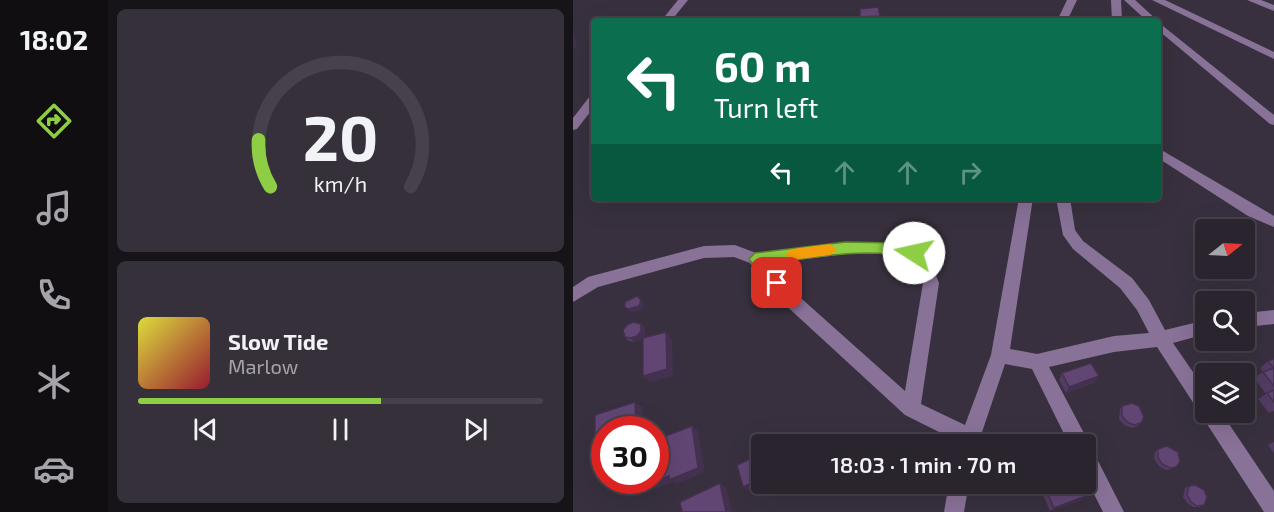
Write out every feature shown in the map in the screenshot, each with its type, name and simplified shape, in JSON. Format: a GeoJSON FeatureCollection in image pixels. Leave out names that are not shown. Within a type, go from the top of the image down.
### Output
{"type":"FeatureCollection","features":[{"type":"Feature","properties":{"kind":"street"},"geometry":{"type":"LineString","coordinates":[[668,18],[683,0]]}},
{"type":"Feature","properties":{"kind":"street"},"geometry":{"type":"LineString","coordinates":[[1063,18],[1072,0]]}},
{"type":"Feature","properties":{"kind":"street"},"geometry":{"type":"LineString","coordinates":[[1116,0],[1117,18]]}},
{"type":"Feature","properties":{"kind":"street"},"geometry":{"type":"LineString","coordinates":[[1129,0],[1150,18]]}},
{"type":"Feature","properties":{"kind":"street"},"geometry":{"type":"LineString","coordinates":[[1157,0],[1274,56]]}},
{"type":"Feature","properties":{"kind":"street"},"geometry":{"type":"LineString","coordinates":[[1252,0],[1274,8]]}},
{"type":"Feature","properties":{"kind":"street"},"geometry":{"type":"LineString","coordinates":[[1161,27],[1274,121]]}},
{"type":"Feature","properties":{"kind":"street"},"geometry":{"type":"LineString","coordinates":[[573,126],[591,103]]}},
{"type":"Feature","properties":{"kind":"street"},"geometry":{"type":"LineString","coordinates":[[1161,154],[1253,212],[1274,222]]}},
{"type":"Feature","properties":{"kind":"street"},"geometry":{"type":"LineString","coordinates":[[972,434],[1000,355],[1026,201]]}},
{"type":"Feature","properties":{"kind":"street"},"geometry":{"type":"LineString","coordinates":[[1063,201],[1068,231],[1078,245],[1126,283],[1143,305],[1161,339],[1195,390]]}},
{"type":"Feature","properties":{"kind":"street"},"geometry":{"type":"LineString","coordinates":[[755,259],[846,248],[893,248],[914,253],[924,262],[931,283],[911,410]]}},
{"type":"Feature","properties":{"kind":"street"},"geometry":{"type":"LineString","coordinates":[[573,295],[594,282],[704,252],[735,251],[755,259],[787,296],[911,410],[956,434]]}},
{"type":"Feature","properties":{"kind":"street"},"geometry":{"type":"LineString","coordinates":[[1255,319],[1274,317]]}},
{"type":"Feature","properties":{"kind":"street"},"geometry":{"type":"LineString","coordinates":[[1000,355],[1037,362],[1114,344],[1161,339],[1195,330]]}},
{"type":"Feature","properties":{"kind":"street"},"geometry":{"type":"LineString","coordinates":[[1037,362],[1074,434]]}},
{"type":"Feature","properties":{"kind":"street"},"geometry":{"type":"LineString","coordinates":[[1217,423],[1274,509]]}},
{"type":"Feature","properties":{"kind":"street"},"geometry":{"type":"LineString","coordinates":[[1096,477],[1114,512]]}},
{"type":"Feature","properties":{"kind":"street"},"geometry":{"type":"LineString","coordinates":[[954,512],[957,494]]}},
{"type":"Feature","properties":{"kind":"building"},"geometry":{"type":"Polygon","coordinates":[[[878,7],[880,16],[860,17],[860,9],[878,7]]]}},
{"type":"Feature","properties":{"kind":"building"},"geometry":{"type":"Polygon","coordinates":[[[637,296],[641,300],[639,306],[628,309],[625,307],[625,302],[637,296]]]}},
{"type":"Feature","properties":{"kind":"building"},"geometry":{"type":"Polygon","coordinates":[[[633,322],[641,324],[641,331],[637,336],[625,337],[623,330],[633,322]]]}},
{"type":"Feature","properties":{"kind":"building"},"geometry":{"type":"Polygon","coordinates":[[[666,332],[667,369],[643,376],[643,338],[666,332]]]}},
{"type":"Feature","properties":{"kind":"building"},"geometry":{"type":"Polygon","coordinates":[[[1274,359],[1274,368],[1268,361],[1274,359]]]}},
{"type":"Feature","properties":{"kind":"building"},"geometry":{"type":"Polygon","coordinates":[[[1091,363],[1099,376],[1069,387],[1062,373],[1091,363]]]}},
{"type":"Feature","properties":{"kind":"building"},"geometry":{"type":"Polygon","coordinates":[[[1274,368],[1274,386],[1263,372],[1274,368]]]}},
{"type":"Feature","properties":{"kind":"building"},"geometry":{"type":"Polygon","coordinates":[[[1274,390],[1274,402],[1267,393],[1274,390]]]}},
{"type":"Feature","properties":{"kind":"building"},"geometry":{"type":"Polygon","coordinates":[[[635,402],[636,416],[595,415],[635,402]]]}},
{"type":"Feature","properties":{"kind":"building"},"geometry":{"type":"Polygon","coordinates":[[[1132,403],[1139,406],[1144,417],[1141,423],[1134,425],[1122,416],[1122,406],[1132,403]]]}},
{"type":"Feature","properties":{"kind":"building"},"geometry":{"type":"Polygon","coordinates":[[[692,426],[698,468],[669,480],[669,476],[669,435],[692,426]]]}},
{"type":"Feature","properties":{"kind":"building"},"geometry":{"type":"Polygon","coordinates":[[[1167,446],[1178,452],[1180,462],[1176,467],[1170,468],[1162,464],[1158,457],[1158,449],[1167,446]]]}},
{"type":"Feature","properties":{"kind":"building"},"geometry":{"type":"Polygon","coordinates":[[[751,459],[751,483],[743,487],[737,465],[751,459]]]}},
{"type":"Feature","properties":{"kind":"building"},"geometry":{"type":"Polygon","coordinates":[[[720,483],[726,512],[682,512],[680,502],[720,483]]]}},
{"type":"Feature","properties":{"kind":"building"},"geometry":{"type":"Polygon","coordinates":[[[1195,485],[1204,490],[1207,497],[1204,505],[1197,506],[1187,495],[1189,486],[1195,485]]]}},
{"type":"Feature","properties":{"kind":"building"},"geometry":{"type":"Polygon","coordinates":[[[1048,494],[1085,494],[1086,496],[1054,508],[1048,494]]]}},
{"type":"Feature","properties":{"kind":"slow traffic"},"geometry":{"type":"LineString","coordinates":[[792,254],[830,250]]}},
{"type":"Feature","properties":{"kind":"route"},"geometry":{"type":"LineString","coordinates":[[777,283],[755,259],[846,248],[893,248],[914,253]]}}]}
